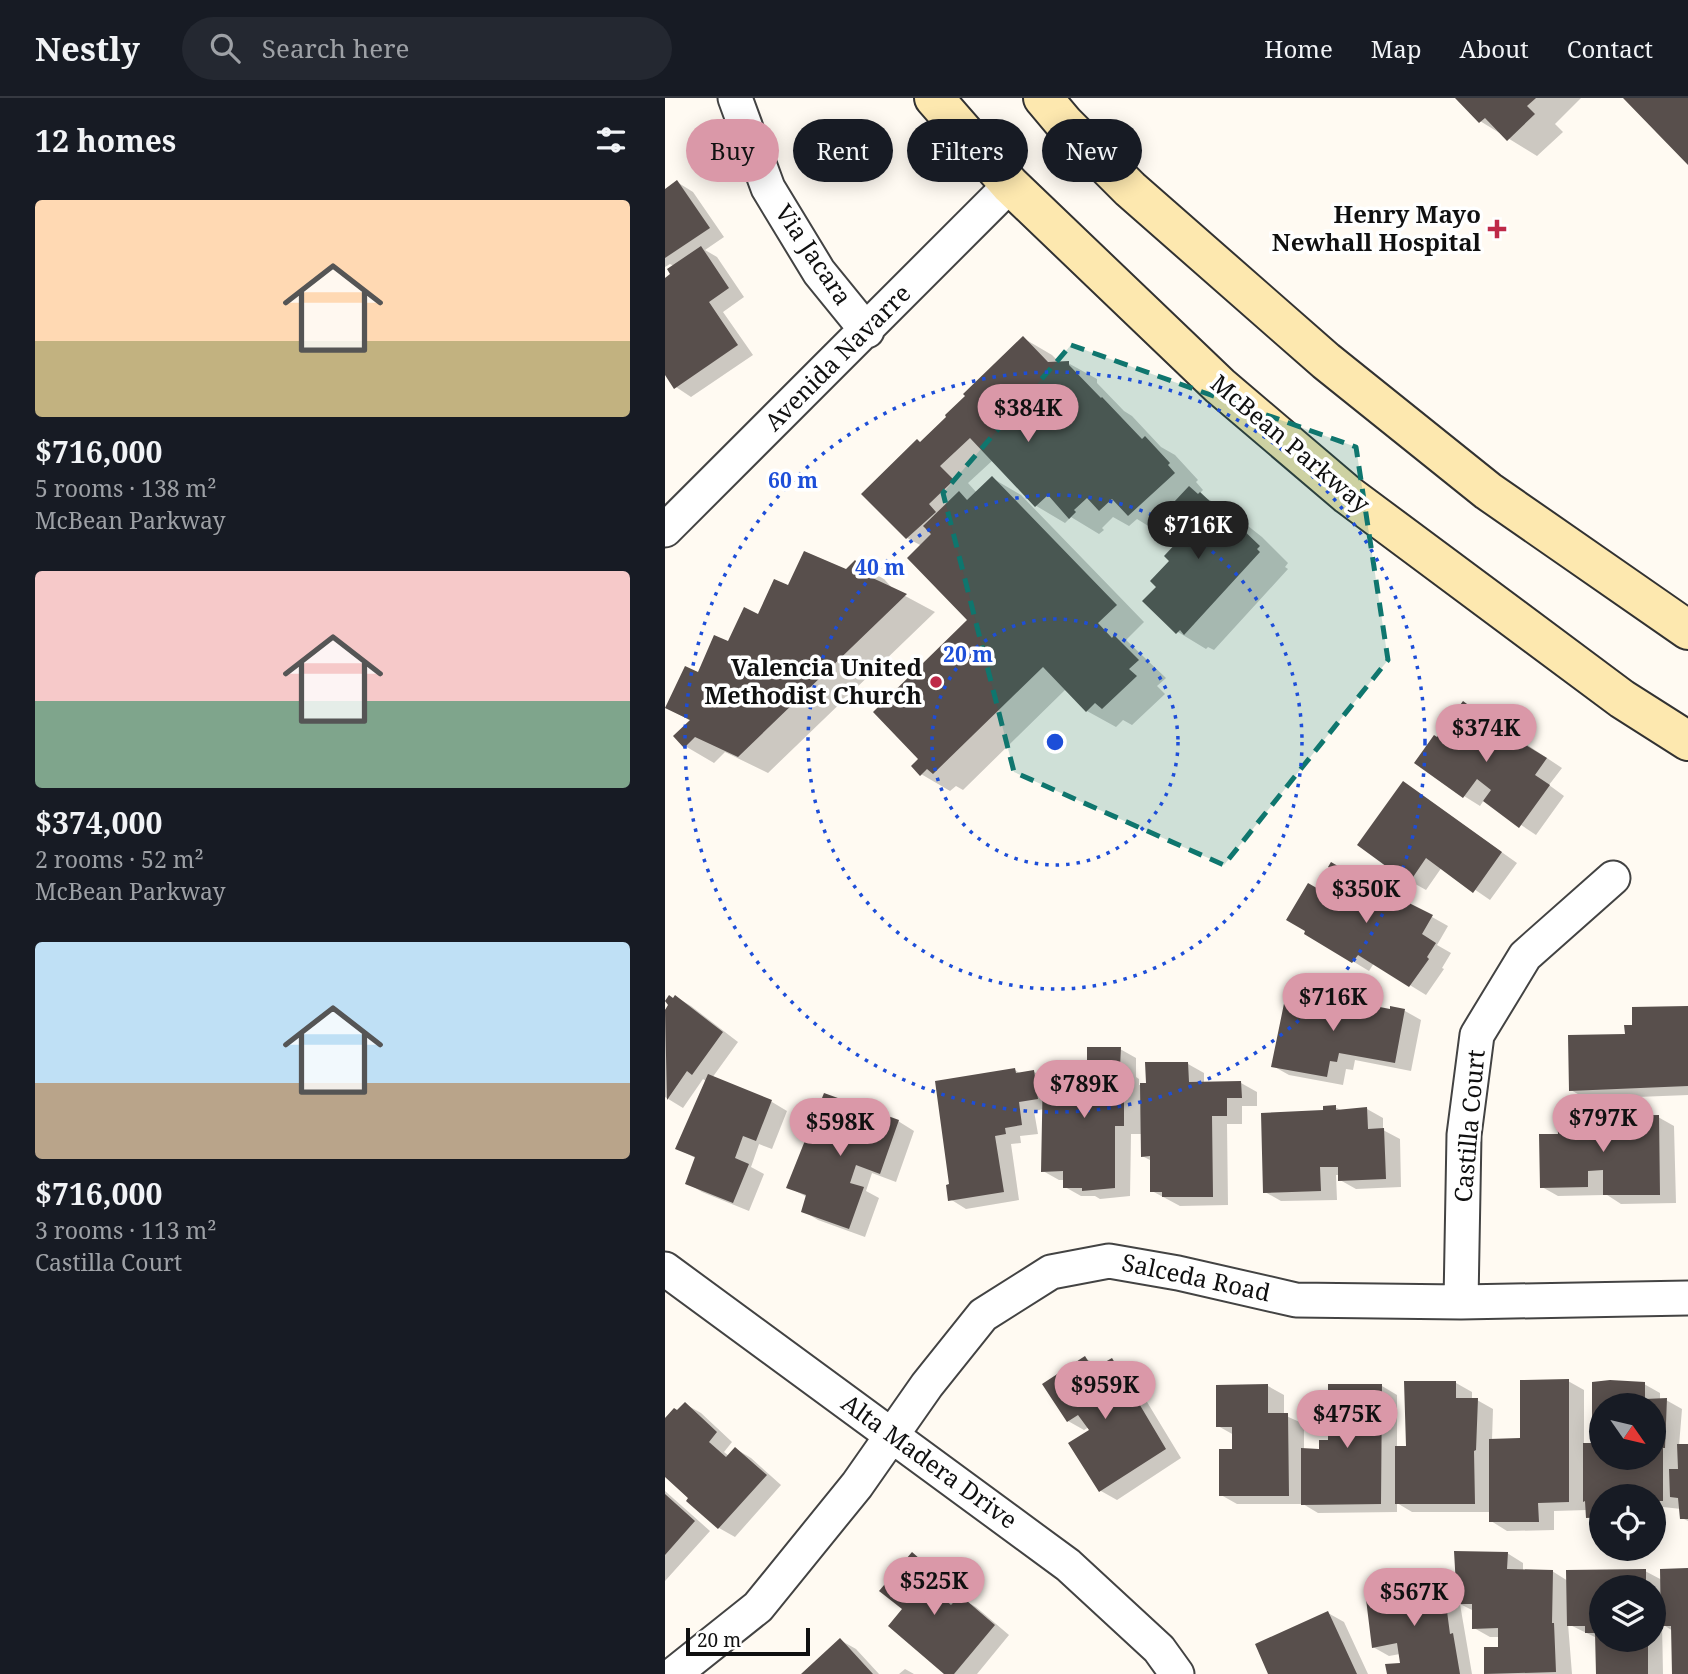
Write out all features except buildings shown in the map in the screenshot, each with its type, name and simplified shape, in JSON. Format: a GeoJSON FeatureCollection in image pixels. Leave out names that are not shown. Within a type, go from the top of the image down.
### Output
{"type":"FeatureCollection","features":[{"type":"Feature","properties":{"kind":"main road","name":"McBean Parkway"},"geometry":{"type":"LineString","coordinates":[[934,98],[1010,186],[1220,386],[1347,495],[1611,691],[1688,741]]}},
{"type":"Feature","properties":{"kind":"main road"},"geometry":{"type":"LineString","coordinates":[[1043,98],[1063,123],[1130,189],[1326,361],[1488,491],[1688,630]]}},
{"type":"Feature","properties":{"kind":"street","name":"Via Jacara"},"geometry":{"type":"LineString","coordinates":[[735,98],[768,188],[819,272],[867,331]]}},
{"type":"Feature","properties":{"kind":"street","name":"Avenida Navarre"},"geometry":{"type":"LineString","coordinates":[[665,530],[1010,186]]}},
{"type":"Feature","properties":{"kind":"street","name":"Castilla Court"},"geometry":{"type":"LineString","coordinates":[[1461,1302],[1464,1135],[1477,1035],[1525,956],[1613,878]]}},
{"type":"Feature","properties":{"kind":"street","name":"Salceda Road"},"geometry":{"type":"LineString","coordinates":[[674,1674],[758,1607],[857,1485],[927,1385],[982,1315],[1051,1272],[1109,1261],[1178,1273],[1296,1300],[1461,1302],[1688,1298]]}},
{"type":"Feature","properties":{"kind":"street","name":"Alta Madera Drive"},"geometry":{"type":"LineString","coordinates":[[665,1269],[1069,1565],[1159,1649],[1177,1674]]}},
{"type":"Feature","properties":{"kind":"highlighted area"},"geometry":{"type":"Polygon","coordinates":[[[1071,345],[1356,447],[1388,660],[1224,865],[1014,772],[943,493],[1071,345]]]}},
{"type":"Feature","properties":{"kind":"place","name":"Henry Mayo Newhall Hospital"},"geometry":{"type":"Point","coordinates":[1497,229]}},
{"type":"Feature","properties":{"kind":"place","name":"Valencia United Methodist Church"},"geometry":{"type":"Point","coordinates":[936,682]}}]}
